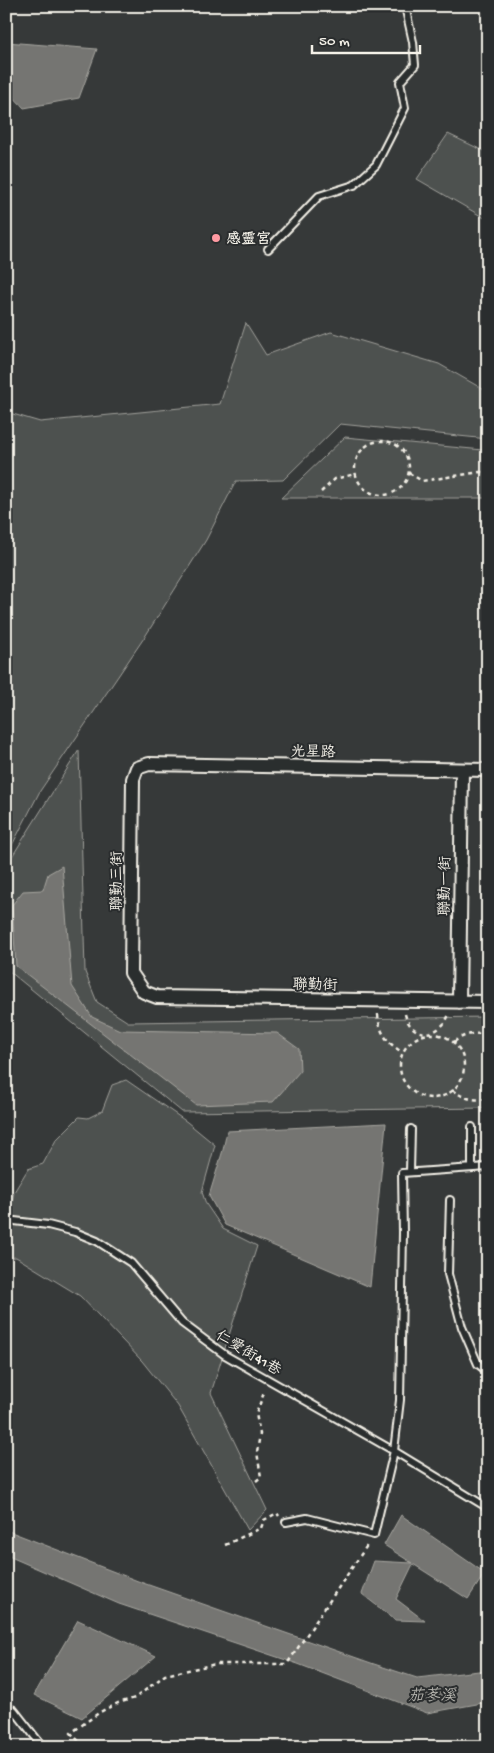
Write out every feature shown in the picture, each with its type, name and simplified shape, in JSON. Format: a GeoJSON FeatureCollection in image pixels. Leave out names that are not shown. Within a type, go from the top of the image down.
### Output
{"type":"FeatureCollection","features":[{"type":"Feature","properties":{"kind":"street","name":"光星路"},"geometry":{"type":"LineString","coordinates":[[138,768],[149,764],[488,770]]}},
{"type":"Feature","properties":{"kind":"street","name":"聯勤三街"},"geometry":{"type":"LineString","coordinates":[[138,768],[133,779],[131,973],[144,992]]}},
{"type":"Feature","properties":{"kind":"street","name":"聯勤一街"},"geometry":{"type":"LineString","coordinates":[[454,1002],[462,770]]}},
{"type":"Feature","properties":{"kind":"street","name":"聯勤街"},"geometry":{"type":"LineString","coordinates":[[144,992],[157,998],[488,1002]]}},
{"type":"Feature","properties":{"kind":"lane"},"geometry":{"type":"LineString","coordinates":[[268,249],[318,196],[354,185],[376,165],[405,108],[400,82],[415,65],[405,6]]}},
{"type":"Feature","properties":{"kind":"lane"},"geometry":{"type":"LineString","coordinates":[[472,1127],[472,1168]]}},
{"type":"Feature","properties":{"kind":"lane"},"geometry":{"type":"LineString","coordinates":[[410,1172],[411,1128]]}},
{"type":"Feature","properties":{"kind":"lane"},"geometry":{"type":"LineString","coordinates":[[286,1522],[307,1518],[374,1535],[394,1451],[400,1400],[403,1233],[402,1172],[488,1167]]}},
{"type":"Feature","properties":{"kind":"lane"},"geometry":{"type":"LineString","coordinates":[[450,1200],[448,1274],[462,1327],[478,1364],[488,1372]]}},
{"type":"Feature","properties":{"kind":"lane","name":"仁愛街41巷"},"geometry":{"type":"LineString","coordinates":[[6,1220],[48,1224],[97,1241],[131,1263],[182,1323],[225,1355],[394,1451],[488,1508]]}},
{"type":"Feature","properties":{"kind":"lane"},"geometry":{"type":"LineString","coordinates":[[6,1707],[14,1710],[43,1747]]}},
{"type":"Feature","properties":{"kind":"path"},"geometry":{"type":"LineString","coordinates":[[380,441],[390,442],[398,446],[405,453],[408,460],[409,473],[404,486],[389,495],[380,496],[364,489],[358,482],[355,474],[355,464],[357,456],[363,448],[371,443],[380,441]]}},
{"type":"Feature","properties":{"kind":"path"},"geometry":{"type":"LineString","coordinates":[[409,473],[422,481],[480,472],[488,473]]}},
{"type":"Feature","properties":{"kind":"path"},"geometry":{"type":"LineString","coordinates":[[321,492],[335,479],[355,474]]}},
{"type":"Feature","properties":{"kind":"path"},"geometry":{"type":"LineString","coordinates":[[378,1001],[379,1023],[384,1037],[392,1046],[402,1052]]}},
{"type":"Feature","properties":{"kind":"path"},"geometry":{"type":"LineString","coordinates":[[405,1002],[405,1016],[410,1026],[419,1032],[432,1033],[442,1035],[454,1042],[464,1056],[465,1067],[463,1077],[452,1090],[438,1098],[427,1098],[416,1094],[408,1088],[402,1078],[399,1068],[402,1052],[412,1040],[432,1033],[447,1022],[454,1002]]}},
{"type":"Feature","properties":{"kind":"path"},"geometry":{"type":"LineString","coordinates":[[454,1042],[469,1034],[480,1033],[488,1035]]}},
{"type":"Feature","properties":{"kind":"path"},"geometry":{"type":"LineString","coordinates":[[452,1090],[470,1100],[488,1098]]}},
{"type":"Feature","properties":{"kind":"path"},"geometry":{"type":"LineString","coordinates":[[256,1481],[261,1477],[257,1452],[260,1434],[256,1414],[270,1379]]}},
{"type":"Feature","properties":{"kind":"path"},"geometry":{"type":"LineString","coordinates":[[225,1544],[261,1528],[264,1520],[277,1513],[286,1522]]}},
{"type":"Feature","properties":{"kind":"path"},"geometry":{"type":"LineString","coordinates":[[84,1747],[71,1733],[100,1712],[118,1703],[135,1698],[165,1675],[216,1664],[287,1664],[374,1535]]}},
{"type":"Feature","properties":{"kind":"shaded area"},"geometry":{"type":"Polygon","coordinates":[[[448,134],[488,153],[488,220],[417,179],[448,134]]]}},
{"type":"Feature","properties":{"kind":"shaded area"},"geometry":{"type":"Polygon","coordinates":[[[246,323],[266,355],[331,332],[439,364],[488,392],[488,439],[340,424],[283,480],[236,481],[206,540],[146,635],[40,791],[6,857],[6,412],[40,422],[220,404],[246,323]]]}},
{"type":"Feature","properties":{"kind":"shaded area"},"geometry":{"type":"Polygon","coordinates":[[[345,437],[483,450],[488,453],[488,498],[281,498],[345,437]]]}},
{"type":"Feature","properties":{"kind":"shaded area"},"geometry":{"type":"Polygon","coordinates":[[[79,750],[85,972],[97,1002],[128,1022],[488,1017],[488,1108],[182,1112],[9,971],[8,863],[79,750]]]}},
{"type":"Feature","properties":{"kind":"shaded area"},"geometry":{"type":"Polygon","coordinates":[[[126,1080],[187,1122],[215,1145],[202,1192],[206,1204],[223,1229],[257,1246],[211,1393],[267,1510],[248,1530],[178,1406],[142,1361],[80,1296],[16,1257],[6,1258],[6,1210],[10,1211],[14,1192],[28,1169],[43,1164],[56,1140],[79,1117],[88,1118],[102,1111],[112,1085],[126,1080]]]}},
{"type":"Feature","properties":{"kind":"water"},"geometry":{"type":"Polygon","coordinates":[[[6,42],[97,49],[79,98],[24,108],[6,89],[6,42]]]}},
{"type":"Feature","properties":{"kind":"water"},"geometry":{"type":"Polygon","coordinates":[[[62,866],[72,986],[92,1017],[120,1030],[277,1033],[299,1049],[300,1071],[273,1102],[196,1105],[16,966],[12,905],[23,891],[43,890],[48,874],[62,866]]]}},
{"type":"Feature","properties":{"kind":"water"},"geometry":{"type":"Polygon","coordinates":[[[386,1123],[370,1287],[225,1225],[209,1196],[227,1131],[386,1123]]]}},
{"type":"Feature","properties":{"kind":"water"},"geometry":{"type":"Polygon","coordinates":[[[401,1515],[485,1573],[468,1599],[413,1564],[396,1599],[425,1621],[395,1620],[362,1594],[374,1561],[412,1563],[384,1545],[401,1515]]]}},
{"type":"Feature","properties":{"kind":"water","name":"茄苳溪"},"geometry":{"type":"Polygon","coordinates":[[[6,1530],[143,1583],[417,1678],[488,1670],[488,1702],[427,1713],[298,1664],[119,1604],[6,1555],[6,1530]]]}},
{"type":"Feature","properties":{"kind":"water"},"geometry":{"type":"Polygon","coordinates":[[[78,1620],[156,1656],[82,1718],[34,1695],[78,1620]]]}},
{"type":"Feature","properties":{"kind":"place","name":"感靈宮"},"geometry":{"type":"Point","coordinates":[216,238]}}]}
